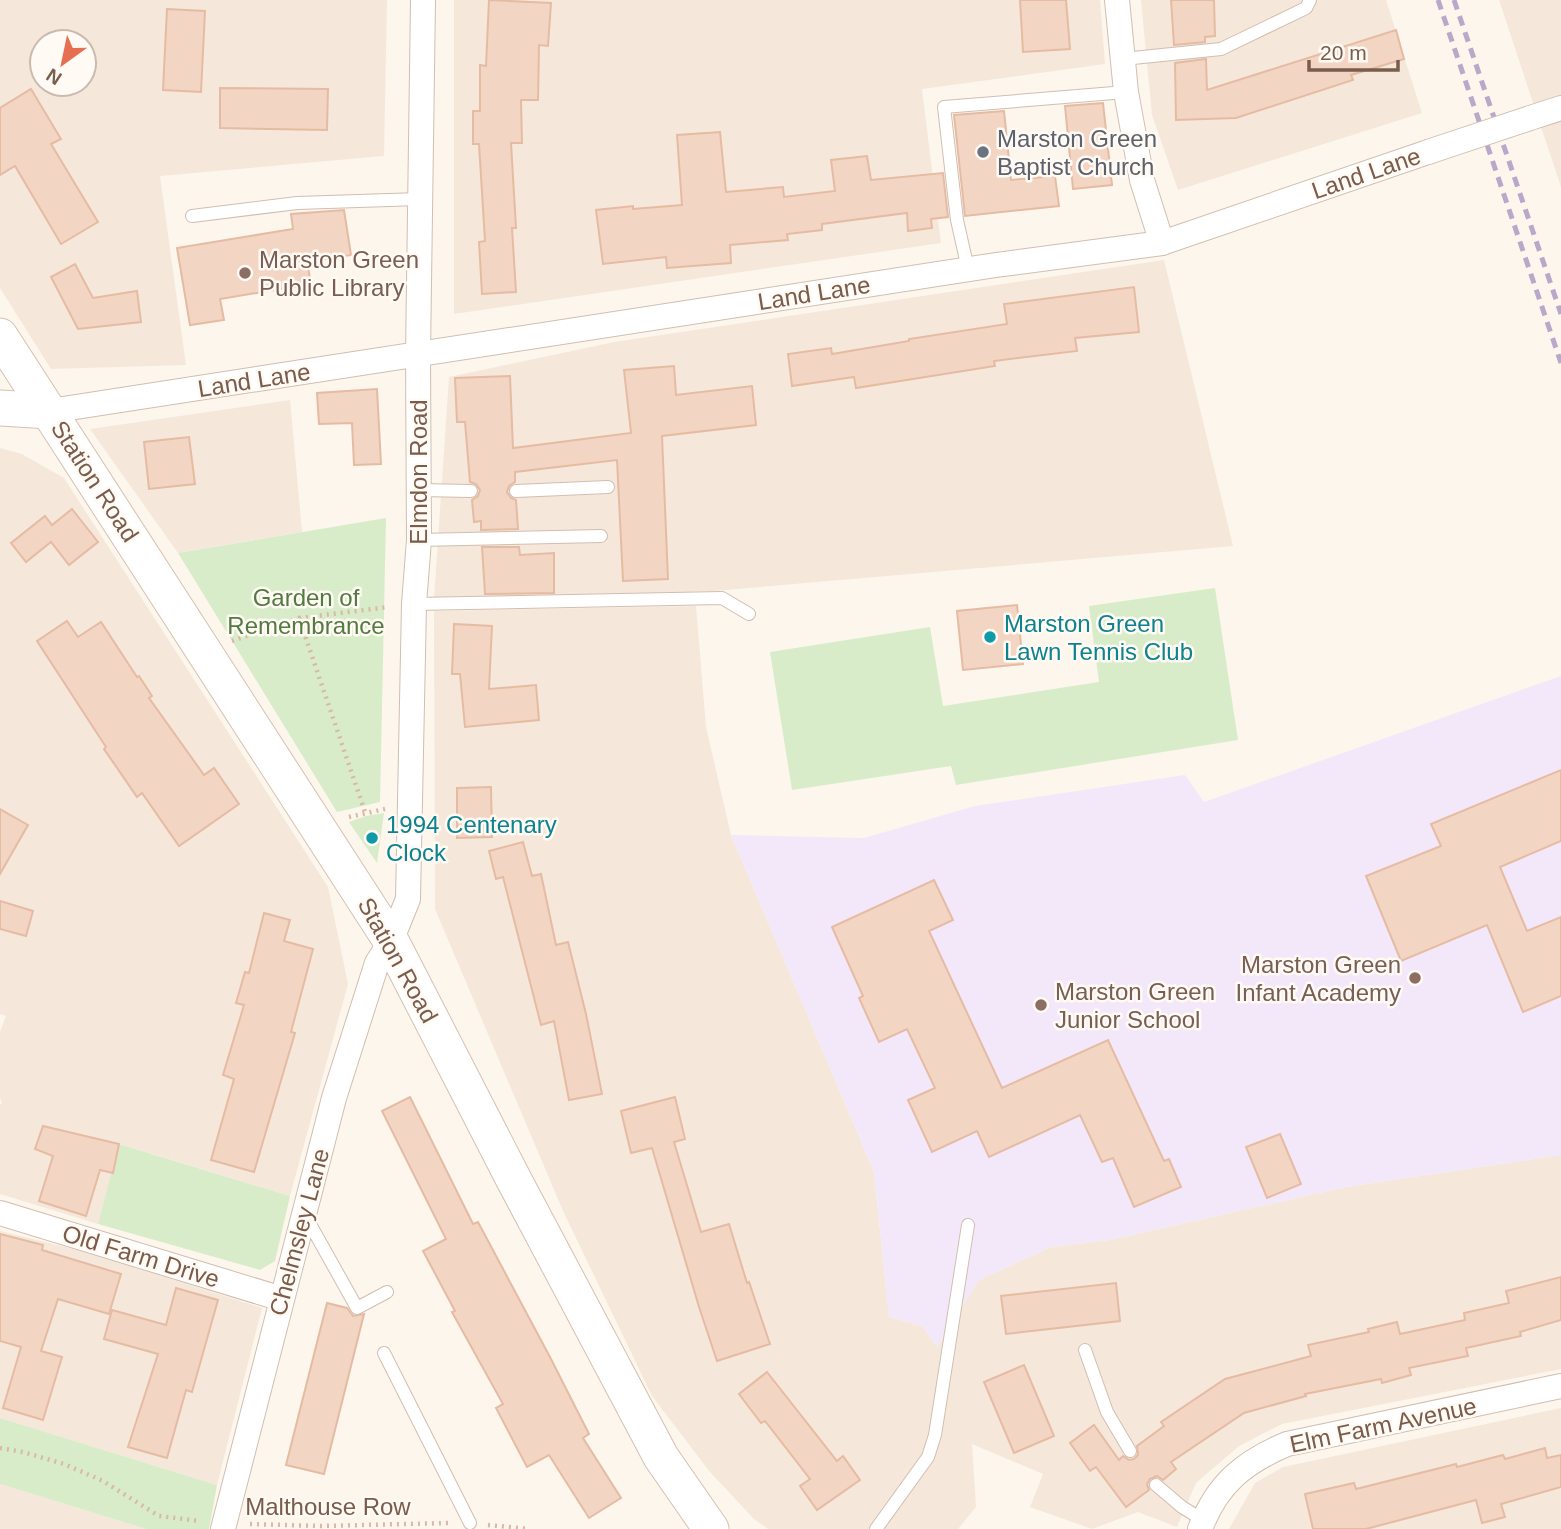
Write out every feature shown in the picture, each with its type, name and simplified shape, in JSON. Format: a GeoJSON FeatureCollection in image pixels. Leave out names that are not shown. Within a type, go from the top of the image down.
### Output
{"type":"FeatureCollection","features":[{"type":"Feature","properties":{"kind":"street","name":"Elmdon Road"},"geometry":{"type":"LineString","coordinates":[[391,941],[408,899],[408,605],[419,540],[418,355],[423,0]]}},
{"type":"Feature","properties":{"kind":"street"},"geometry":{"type":"LineString","coordinates":[[1117,0],[1126,92],[1142,180],[1162,243]]}},
{"type":"Feature","properties":{"kind":"street","name":"Land Lane"},"geometry":{"type":"LineString","coordinates":[[50,411],[968,269],[1162,243],[1561,108]]}},
{"type":"Feature","properties":{"kind":"street","name":"Station Road"},"geometry":{"type":"LineString","coordinates":[[0,336],[391,941],[661,1457],[711,1529]]}},
{"type":"Feature","properties":{"kind":"street"},"geometry":{"type":"LineString","coordinates":[[0,408],[50,411]]}},
{"type":"Feature","properties":{"kind":"street","name":"Chelmsley Lane"},"geometry":{"type":"LineString","coordinates":[[223,1526],[338,1085],[377,963],[391,941]]}},
{"type":"Feature","properties":{"kind":"street","name":"Old Farm Drive"},"geometry":{"type":"LineString","coordinates":[[0,1213],[282,1298]]}},
{"type":"Feature","properties":{"kind":"street","name":"Elm Farm Avenue"},"geometry":{"type":"LineString","coordinates":[[1201,1524],[1215,1496],[1241,1468],[1287,1444],[1561,1386]]}},
{"type":"Feature","properties":{"kind":"lane"},"geometry":{"type":"LineString","coordinates":[[1123,59],[1222,49],[1306,8],[1310,0]]}},
{"type":"Feature","properties":{"kind":"lane"},"geometry":{"type":"LineString","coordinates":[[968,269],[957,220],[944,107],[1126,92]]}},
{"type":"Feature","properties":{"kind":"lane"},"geometry":{"type":"LineString","coordinates":[[192,216],[297,202],[420,199]]}},
{"type":"Feature","properties":{"kind":"lane"},"geometry":{"type":"LineString","coordinates":[[516,491],[608,487]]}},
{"type":"Feature","properties":{"kind":"lane"},"geometry":{"type":"LineString","coordinates":[[419,491],[471,492]]}},
{"type":"Feature","properties":{"kind":"lane"},"geometry":{"type":"LineString","coordinates":[[419,540],[601,536]]}},
{"type":"Feature","properties":{"kind":"lane"},"geometry":{"type":"LineString","coordinates":[[408,605],[722,598],[749,614]]}},
{"type":"Feature","properties":{"kind":"lane"},"geometry":{"type":"LineString","coordinates":[[304,1214],[357,1308],[387,1292]]}},
{"type":"Feature","properties":{"kind":"lane"},"geometry":{"type":"LineString","coordinates":[[876,1529],[928,1457],[935,1435],[968,1225]]}},
{"type":"Feature","properties":{"kind":"lane"},"geometry":{"type":"LineString","coordinates":[[1085,1350],[1107,1412],[1130,1451]]}},
{"type":"Feature","properties":{"kind":"lane"},"geometry":{"type":"LineString","coordinates":[[384,1353],[470,1523]]}},
{"type":"Feature","properties":{"kind":"lane"},"geometry":{"type":"LineString","coordinates":[[1156,1485],[1201,1524]]}},
{"type":"Feature","properties":{"kind":"path"},"geometry":{"type":"LineString","coordinates":[[204,650],[299,618],[408,605]]}},
{"type":"Feature","properties":{"kind":"path"},"geometry":{"type":"LineString","coordinates":[[299,618],[365,812]]}},
{"type":"Feature","properties":{"kind":"path"},"geometry":{"type":"LineString","coordinates":[[318,827],[365,812],[388,808]]}},
{"type":"Feature","properties":{"kind":"path","name":"Malthouse Row"},"geometry":{"type":"LineString","coordinates":[[0,1448],[64,1464],[103,1480],[159,1516],[223,1526],[432,1523]]}},
{"type":"Feature","properties":{"kind":"path"},"geometry":{"type":"LineString","coordinates":[[470,1523],[529,1529]]}},
{"type":"Feature","properties":{"kind":"shaded area"},"geometry":{"type":"Polygon","coordinates":[[[0,0],[387,0],[384,156],[160,176],[186,365],[51,369],[0,288],[0,0]]]}},
{"type":"Feature","properties":{"kind":"shaded area"},"geometry":{"type":"Polygon","coordinates":[[[454,0],[1100,0],[1105,64],[922,89],[941,243],[454,314],[454,0]]]}},
{"type":"Feature","properties":{"kind":"shaded area"},"geometry":{"type":"Polygon","coordinates":[[[1141,0],[1386,0],[1422,113],[1178,190],[1152,115],[1141,0]]]}},
{"type":"Feature","properties":{"kind":"shaded area"},"geometry":{"type":"Polygon","coordinates":[[[1499,0],[1561,0],[1561,187],[1499,0]]]}},
{"type":"Feature","properties":{"kind":"shaded area"},"geometry":{"type":"Polygon","coordinates":[[[1164,260],[1233,546],[714,591],[445,601],[434,599],[449,377],[614,342],[1164,260]]]}},
{"type":"Feature","properties":{"kind":"shaded area"},"geometry":{"type":"Polygon","coordinates":[[[290,400],[302,532],[178,553],[90,429],[290,400]]]}},
{"type":"Feature","properties":{"kind":"shaded area"},"geometry":{"type":"Polygon","coordinates":[[[0,448],[22,454],[64,478],[328,887],[348,984],[290,1196],[120,1144],[98,1224],[0,1194],[0,1032],[6,1016],[0,1014],[0,448]]]}},
{"type":"Feature","properties":{"kind":"shaded area"},"geometry":{"type":"Polygon","coordinates":[[[696,606],[706,727],[731,835],[874,1172],[889,1317],[922,1326],[937,1347],[979,1280],[1051,1247],[1110,1240],[1346,1187],[1561,1155],[1561,1369],[1282,1424],[1239,1446],[1196,1483],[1177,1527],[1138,1512],[1092,1529],[1030,1507],[1043,1474],[972,1444],[976,1507],[958,1529],[768,1529],[754,1519],[710,1472],[652,1396],[563,1211],[435,909],[434,611],[696,606]]]}},
{"type":"Feature","properties":{"kind":"shaded area","name":"Marston Green Junior School"},"geometry":{"type":"Polygon","coordinates":[[[1561,676],[1561,1155],[1346,1187],[1110,1240],[1051,1247],[979,1280],[937,1347],[922,1326],[889,1317],[874,1172],[731,835],[864,838],[975,806],[1185,775],[1204,802],[1561,676]]]}},
{"type":"Feature","properties":{"kind":"shaded area"},"geometry":{"type":"Polygon","coordinates":[[[0,1231],[90,1253],[262,1308],[217,1485],[0,1418],[0,1231]]]}},
{"type":"Feature","properties":{"kind":"shaded area"},"geometry":{"type":"Polygon","coordinates":[[[1561,1408],[1561,1529],[1229,1529],[1255,1483],[1283,1467],[1561,1408]]]}},
{"type":"Feature","properties":{"kind":"shaded area"},"geometry":{"type":"Polygon","coordinates":[[[0,1484],[146,1529],[0,1529],[0,1484]]]}},
{"type":"Feature","properties":{"kind":"green space","name":"Garden of Remembrance"},"geometry":{"type":"Polygon","coordinates":[[[386,518],[380,802],[337,812],[178,553],[386,518]]]}},
{"type":"Feature","properties":{"kind":"green space"},"geometry":{"type":"Polygon","coordinates":[[[1215,588],[1238,740],[956,785],[951,766],[792,790],[770,652],[930,627],[943,706],[1099,682],[1089,606],[1215,588]]]}},
{"type":"Feature","properties":{"kind":"green space"},"geometry":{"type":"Polygon","coordinates":[[[384,813],[377,863],[349,822],[384,813]]]}},
{"type":"Feature","properties":{"kind":"green space"},"geometry":{"type":"Polygon","coordinates":[[[119,1144],[290,1196],[275,1261],[260,1270],[98,1224],[119,1144]]]}},
{"type":"Feature","properties":{"kind":"green space"},"geometry":{"type":"Polygon","coordinates":[[[0,1418],[217,1485],[209,1529],[146,1529],[0,1484],[0,1418]]]}},
{"type":"Feature","properties":{"kind":"building"},"geometry":{"type":"Polygon","coordinates":[[[489,0],[551,3],[548,46],[539,45],[538,100],[521,100],[522,143],[511,143],[516,228],[512,228],[516,292],[482,294],[479,242],[485,241],[479,144],[473,144],[473,111],[480,111],[480,65],[486,66],[489,0]]]}},
{"type":"Feature","properties":{"kind":"building"},"geometry":{"type":"Polygon","coordinates":[[[1020,0],[1066,0],[1070,49],[1023,52],[1020,0]]]}},
{"type":"Feature","properties":{"kind":"building"},"geometry":{"type":"Polygon","coordinates":[[[1171,0],[1214,0],[1215,36],[1205,37],[1205,42],[1174,45],[1171,0]]]}},
{"type":"Feature","properties":{"kind":"building"},"geometry":{"type":"Polygon","coordinates":[[[167,9],[205,11],[201,92],[163,90],[167,9]]]}},
{"type":"Feature","properties":{"kind":"building"},"geometry":{"type":"Polygon","coordinates":[[[1396,30],[1404,59],[1351,75],[1353,80],[1236,118],[1176,120],[1175,63],[1206,59],[1207,90],[1396,30]]]}},
{"type":"Feature","properties":{"kind":"building"},"geometry":{"type":"Polygon","coordinates":[[[220,88],[328,89],[327,130],[220,128],[220,88]]]}},
{"type":"Feature","properties":{"kind":"building"},"geometry":{"type":"Polygon","coordinates":[[[28,91],[28,98],[36,98],[61,139],[51,144],[98,222],[61,244],[15,166],[0,175],[0,108],[28,91]]]}},
{"type":"Feature","properties":{"kind":"building"},"geometry":{"type":"Polygon","coordinates":[[[1103,103],[1112,185],[1073,189],[1065,106],[1103,103]]]}},
{"type":"Feature","properties":{"kind":"building"},"geometry":{"type":"Polygon","coordinates":[[[1004,111],[1011,180],[1055,176],[1059,206],[965,216],[954,115],[1004,111]]]}},
{"type":"Feature","properties":{"kind":"building"},"geometry":{"type":"Polygon","coordinates":[[[720,132],[726,192],[783,187],[784,197],[835,191],[831,160],[867,156],[871,180],[943,173],[948,217],[931,219],[932,228],[908,231],[907,213],[822,224],[822,230],[787,234],[788,240],[730,245],[731,263],[667,268],[666,257],[603,264],[596,210],[682,205],[677,135],[720,132]]]}},
{"type":"Feature","properties":{"kind":"building","name":"Marston Green Public Library"},"geometry":{"type":"Polygon","coordinates":[[[344,210],[351,255],[307,262],[311,284],[220,299],[224,320],[190,325],[177,248],[293,229],[291,214],[344,210]]]}},
{"type":"Feature","properties":{"kind":"building"},"geometry":{"type":"Polygon","coordinates":[[[75,264],[93,298],[137,291],[141,322],[78,329],[51,277],[75,264]]]}},
{"type":"Feature","properties":{"kind":"building"},"geometry":{"type":"Polygon","coordinates":[[[1134,287],[1139,332],[1075,338],[1077,351],[994,361],[995,366],[856,388],[854,377],[792,386],[788,354],[831,348],[832,354],[1007,324],[1004,304],[1134,287]]]}},
{"type":"Feature","properties":{"kind":"building"},"geometry":{"type":"Polygon","coordinates":[[[674,366],[676,395],[752,386],[756,425],[662,436],[668,579],[623,581],[617,460],[515,472],[515,482],[509,486],[507,492],[516,500],[518,529],[481,530],[481,521],[474,522],[472,500],[478,496],[480,490],[476,484],[470,482],[465,422],[457,422],[455,378],[510,376],[513,448],[631,433],[624,370],[674,366]]]}},
{"type":"Feature","properties":{"kind":"building"},"geometry":{"type":"Polygon","coordinates":[[[377,389],[381,464],[354,465],[352,423],[319,424],[317,393],[377,389]]]}},
{"type":"Feature","properties":{"kind":"building"},"geometry":{"type":"Polygon","coordinates":[[[189,437],[195,484],[149,489],[144,442],[189,437]]]}},
{"type":"Feature","properties":{"kind":"building"},"geometry":{"type":"Polygon","coordinates":[[[72,509],[98,542],[69,565],[51,542],[26,562],[11,543],[45,516],[52,525],[72,509]]]}},
{"type":"Feature","properties":{"kind":"building"},"geometry":{"type":"Polygon","coordinates":[[[482,547],[519,547],[520,555],[554,553],[554,593],[485,594],[482,547]]]}},
{"type":"Feature","properties":{"kind":"building","name":"Marston Green Lawn Tennis Club"},"geometry":{"type":"Polygon","coordinates":[[[1017,605],[1023,664],[963,670],[957,611],[1017,605]]]}},
{"type":"Feature","properties":{"kind":"building"},"geometry":{"type":"Polygon","coordinates":[[[67,621],[78,637],[101,622],[152,696],[149,698],[204,775],[214,768],[239,804],[179,846],[142,793],[137,797],[37,641],[67,621]]]}},
{"type":"Feature","properties":{"kind":"building"},"geometry":{"type":"Polygon","coordinates":[[[454,624],[492,626],[489,689],[536,685],[539,720],[465,727],[460,674],[452,674],[454,624]]]}},
{"type":"Feature","properties":{"kind":"building"},"geometry":{"type":"Polygon","coordinates":[[[1561,770],[1561,841],[1500,867],[1527,931],[1561,917],[1561,996],[1523,1012],[1487,925],[1401,961],[1366,876],[1441,846],[1431,824],[1561,770]]]}},
{"type":"Feature","properties":{"kind":"building"},"geometry":{"type":"Polygon","coordinates":[[[491,787],[492,837],[457,838],[457,788],[491,787]]]}},
{"type":"Feature","properties":{"kind":"building"},"geometry":{"type":"Polygon","coordinates":[[[0,809],[28,825],[0,874],[0,809]]]}},
{"type":"Feature","properties":{"kind":"building"},"geometry":{"type":"Polygon","coordinates":[[[523,842],[532,876],[541,874],[556,945],[568,942],[602,1094],[569,1100],[554,1021],[541,1025],[503,877],[496,879],[489,851],[523,842]]]}},
{"type":"Feature","properties":{"kind":"building"},"geometry":{"type":"Polygon","coordinates":[[[934,880],[953,920],[929,931],[1002,1088],[1108,1040],[1164,1161],[1169,1159],[1181,1187],[1134,1207],[1113,1158],[1102,1162],[1080,1115],[989,1157],[977,1131],[932,1152],[908,1100],[935,1088],[907,1029],[879,1042],[859,998],[863,996],[832,927],[934,880]]]}},
{"type":"Feature","properties":{"kind":"building"},"geometry":{"type":"Polygon","coordinates":[[[0,901],[33,911],[26,936],[0,929],[0,901]]]}},
{"type":"Feature","properties":{"kind":"building"},"geometry":{"type":"Polygon","coordinates":[[[264,913],[290,920],[284,941],[313,949],[291,1032],[295,1033],[254,1172],[211,1160],[234,1079],[223,1075],[244,1005],[236,1003],[245,972],[249,973],[264,913]]]}},
{"type":"Feature","properties":{"kind":"building"},"geometry":{"type":"Polygon","coordinates":[[[410,1097],[473,1224],[478,1222],[551,1359],[589,1434],[583,1438],[621,1498],[589,1518],[549,1455],[527,1467],[496,1408],[503,1404],[452,1312],[455,1311],[423,1251],[446,1239],[382,1111],[410,1097]]]}},
{"type":"Feature","properties":{"kind":"building"},"geometry":{"type":"Polygon","coordinates":[[[675,1097],[685,1139],[674,1142],[701,1232],[729,1224],[770,1344],[717,1361],[652,1148],[631,1153],[621,1111],[675,1097]]]}},
{"type":"Feature","properties":{"kind":"building"},"geometry":{"type":"Polygon","coordinates":[[[43,1126],[119,1144],[113,1173],[100,1170],[86,1216],[39,1201],[53,1156],[35,1149],[43,1126]]]}},
{"type":"Feature","properties":{"kind":"building"},"geometry":{"type":"Polygon","coordinates":[[[1280,1134],[1301,1184],[1267,1198],[1246,1147],[1280,1134]]]}},
{"type":"Feature","properties":{"kind":"building"},"geometry":{"type":"Polygon","coordinates":[[[0,1234],[43,1245],[42,1250],[121,1274],[109,1314],[58,1299],[41,1351],[62,1357],[43,1420],[3,1408],[21,1347],[0,1341],[0,1234]]]}},
{"type":"Feature","properties":{"kind":"building"},"geometry":{"type":"Polygon","coordinates":[[[1561,1277],[1561,1320],[1520,1332],[1521,1336],[1466,1348],[1468,1356],[1409,1368],[1411,1375],[1382,1383],[1381,1379],[1305,1394],[1306,1396],[1244,1413],[1171,1462],[1176,1469],[1163,1480],[1157,1476],[1150,1479],[1147,1484],[1149,1490],[1126,1507],[1096,1467],[1090,1471],[1070,1443],[1094,1425],[1119,1460],[1123,1456],[1129,1460],[1134,1459],[1138,1455],[1137,1446],[1164,1426],[1161,1422],[1225,1379],[1311,1356],[1308,1345],[1369,1332],[1368,1329],[1397,1322],[1400,1334],[1465,1320],[1464,1313],[1509,1303],[1506,1291],[1561,1277]]]}},
{"type":"Feature","properties":{"kind":"building"},"geometry":{"type":"Polygon","coordinates":[[[1116,1283],[1120,1321],[1006,1334],[1001,1296],[1116,1283]]]}},
{"type":"Feature","properties":{"kind":"building"},"geometry":{"type":"Polygon","coordinates":[[[176,1288],[218,1300],[192,1392],[186,1390],[167,1458],[128,1447],[158,1354],[104,1339],[112,1310],[166,1325],[176,1288]]]}},
{"type":"Feature","properties":{"kind":"building"},"geometry":{"type":"Polygon","coordinates":[[[327,1303],[347,1308],[353,1316],[364,1314],[324,1474],[286,1465],[327,1303]]]}},
{"type":"Feature","properties":{"kind":"building"},"geometry":{"type":"Polygon","coordinates":[[[1024,1365],[1054,1436],[1014,1453],[984,1382],[1024,1365]]]}},
{"type":"Feature","properties":{"kind":"building"},"geometry":{"type":"Polygon","coordinates":[[[767,1372],[837,1461],[843,1456],[860,1480],[817,1510],[800,1486],[810,1479],[765,1421],[761,1423],[739,1394],[767,1372]]]}},
{"type":"Feature","properties":{"kind":"building"},"geometry":{"type":"Polygon","coordinates":[[[1545,1448],[1547,1458],[1561,1455],[1561,1487],[1501,1504],[1505,1517],[1482,1523],[1476,1500],[1366,1529],[1313,1529],[1305,1494],[1354,1483],[1356,1489],[1456,1464],[1457,1467],[1503,1455],[1505,1459],[1545,1448]]]}},
{"type":"Feature","properties":{"kind":"railway"},"geometry":{"type":"LineString","coordinates":[[1438,0],[1561,363]]}},
{"type":"Feature","properties":{"kind":"railway"},"geometry":{"type":"LineString","coordinates":[[1454,0],[1561,314]]}},
{"type":"Feature","properties":{"kind":"place","name":"Marston Green Baptist Church"},"geometry":{"type":"Point","coordinates":[983,152]}},
{"type":"Feature","properties":{"kind":"place","name":"Marston Green Public Library"},"geometry":{"type":"Point","coordinates":[245,273]}},
{"type":"Feature","properties":{"kind":"place","name":"Marston Green Lawn Tennis Club"},"geometry":{"type":"Point","coordinates":[990,637]}},
{"type":"Feature","properties":{"kind":"place","name":"1994 Centenary Clock"},"geometry":{"type":"Point","coordinates":[372,838]}},
{"type":"Feature","properties":{"kind":"place","name":"Marston Green Infant Academy"},"geometry":{"type":"Point","coordinates":[1415,978]}},
{"type":"Feature","properties":{"kind":"place","name":"Marston Green Junior School"},"geometry":{"type":"Point","coordinates":[1041,1005]}}]}
